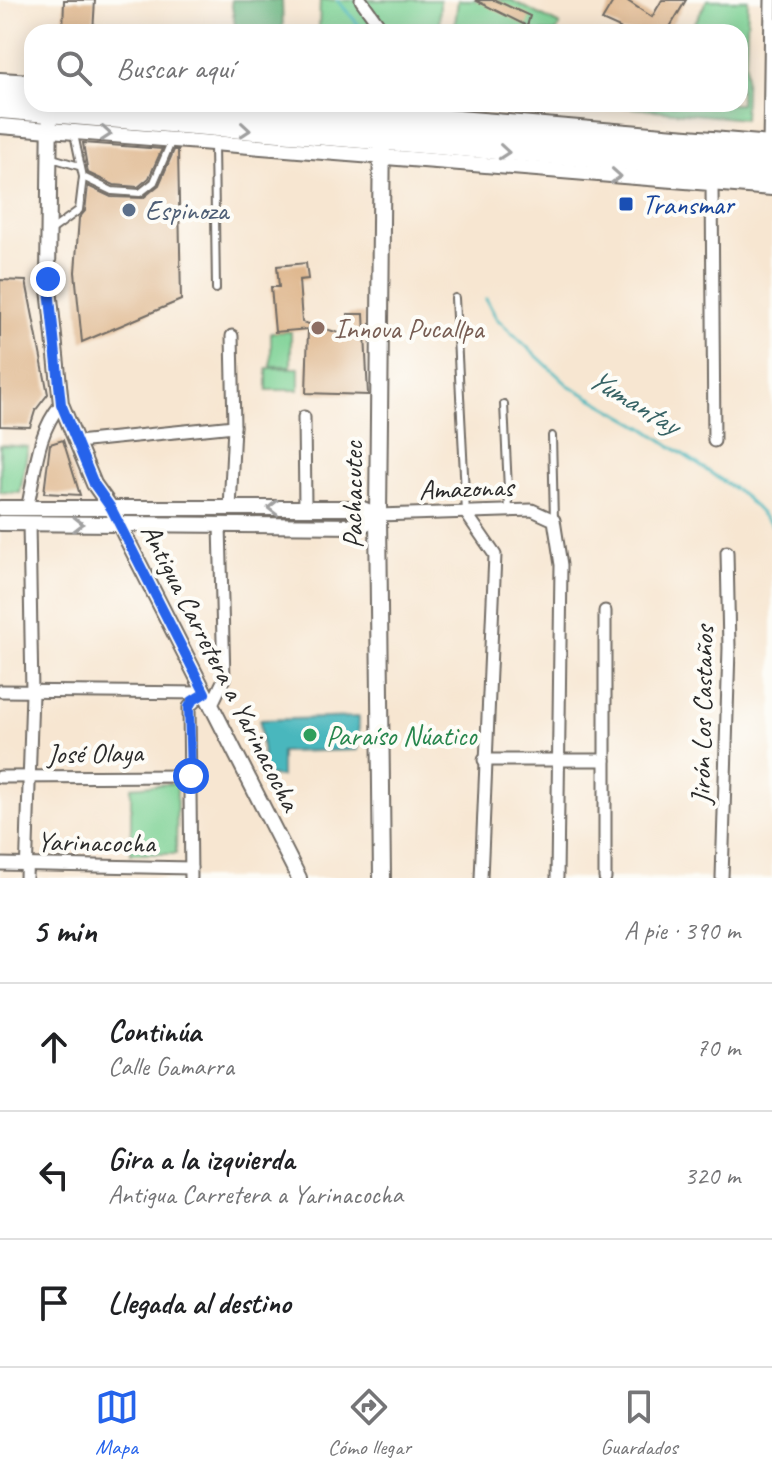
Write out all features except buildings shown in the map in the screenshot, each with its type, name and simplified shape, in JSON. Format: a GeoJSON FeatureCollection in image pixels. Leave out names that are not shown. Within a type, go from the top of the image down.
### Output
{"type":"FeatureCollection","features":[{"type":"Feature","properties":{"kind":"highway"},"geometry":{"type":"LineString","coordinates":[[0,94],[24,96]]}},
{"type":"Feature","properties":{"kind":"highway"},"geometry":{"type":"LineString","coordinates":[[0,109],[50,116],[771,162]]}},
{"type":"Feature","properties":{"kind":"highway"},"geometry":{"type":"LineString","coordinates":[[190,112],[386,138],[449,118],[771,162]]}},
{"type":"Feature","properties":{"kind":"main road","name":"Pachacutec"},"geometry":{"type":"LineString","coordinates":[[382,878],[381,515],[386,138]]}},
{"type":"Feature","properties":{"kind":"main road","name":"Pachacutec"},"geometry":{"type":"LineString","coordinates":[[381,515],[389,878]]}},
{"type":"Feature","properties":{"kind":"street"},"geometry":{"type":"LineString","coordinates":[[361,0],[378,24]]}},
{"type":"Feature","properties":{"kind":"street"},"geometry":{"type":"LineString","coordinates":[[0,126],[50,116],[74,132],[214,144],[386,138],[712,184],[771,162],[771,0]]}},
{"type":"Feature","properties":{"kind":"street"},"geometry":{"type":"LineString","coordinates":[[0,80],[24,82]]}},
{"type":"Feature","properties":{"kind":"street"},"geometry":{"type":"LineString","coordinates":[[313,112],[386,138]]}},
{"type":"Feature","properties":{"kind":"street","name":"Antigua Carretera a Yarinacocha"},"geometry":{"type":"LineString","coordinates":[[50,116],[48,279],[61,404],[94,484],[111,508],[299,878]]}},
{"type":"Feature","properties":{"kind":"street"},"geometry":{"type":"LineString","coordinates":[[712,184],[714,441]]}},
{"type":"Feature","properties":{"kind":"street"},"geometry":{"type":"LineString","coordinates":[[230,509],[234,426],[232,336]]}},
{"type":"Feature","properties":{"kind":"street"},"geometry":{"type":"LineString","coordinates":[[26,878],[32,693],[28,516],[40,441],[46,421],[61,404]]}},
{"type":"Feature","properties":{"kind":"street"},"geometry":{"type":"LineString","coordinates":[[304,417],[305,507]]}},
{"type":"Feature","properties":{"kind":"street"},"geometry":{"type":"LineString","coordinates":[[77,442],[234,426]]}},
{"type":"Feature","properties":{"kind":"street"},"geometry":{"type":"LineString","coordinates":[[0,508],[28,516],[119,525],[361,526],[381,515]]}},
{"type":"Feature","properties":{"kind":"street"},"geometry":{"type":"LineString","coordinates":[[0,523],[28,516],[111,508],[360,508],[381,515]]}},
{"type":"Feature","properties":{"kind":"street","name":"Amazonas"},"geometry":{"type":"LineString","coordinates":[[381,515],[532,510],[554,520]]}},
{"type":"Feature","properties":{"kind":"street"},"geometry":{"type":"LineString","coordinates":[[466,513],[495,555],[481,878]]}},
{"type":"Feature","properties":{"kind":"street"},"geometry":{"type":"LineString","coordinates":[[554,520],[561,565],[557,878]]}},
{"type":"Feature","properties":{"kind":"street"},"geometry":{"type":"LineString","coordinates":[[191,873],[189,707],[192,701],[208,700],[224,679],[220,525]]}},
{"type":"Feature","properties":{"kind":"street","name":"Jirón Los Castaños"},"geometry":{"type":"LineString","coordinates":[[722,878],[729,648],[727,552]]}},
{"type":"Feature","properties":{"kind":"street"},"geometry":{"type":"LineString","coordinates":[[605,611],[605,878]]}},
{"type":"Feature","properties":{"kind":"street"},"geometry":{"type":"LineString","coordinates":[[0,691],[208,700]]}},
{"type":"Feature","properties":{"kind":"street"},"geometry":{"type":"LineString","coordinates":[[484,760],[605,760]]}},
{"type":"Feature","properties":{"kind":"street","name":"José Olaya"},"geometry":{"type":"LineString","coordinates":[[0,777],[191,776]]}},
{"type":"Feature","properties":{"kind":"street","name":"Yarinacocha"},"geometry":{"type":"LineString","coordinates":[[0,864],[191,873]]}},
{"type":"Feature","properties":{"kind":"lane"},"geometry":{"type":"LineString","coordinates":[[49,232],[79,210],[83,177],[74,132]]}},
{"type":"Feature","properties":{"kind":"lane"},"geometry":{"type":"LineString","coordinates":[[83,177],[92,185],[112,191],[140,193],[154,182],[172,140]]}},
{"type":"Feature","properties":{"kind":"lane"},"geometry":{"type":"LineString","coordinates":[[214,144],[216,289]]}},
{"type":"Feature","properties":{"kind":"lane"},"geometry":{"type":"LineString","coordinates":[[50,157],[79,166]]}},
{"type":"Feature","properties":{"kind":"lane"},"geometry":{"type":"LineString","coordinates":[[455,298],[466,513]]}},
{"type":"Feature","properties":{"kind":"lane"},"geometry":{"type":"LineString","coordinates":[[504,404],[509,511]]}},
{"type":"Feature","properties":{"kind":"lane"},"geometry":{"type":"LineString","coordinates":[[552,436],[554,520]]}},
{"type":"Feature","properties":{"kind":"green space"},"geometry":{"type":"Polygon","coordinates":[[[231,0],[282,0],[283,24],[235,24],[231,0]]]}},
{"type":"Feature","properties":{"kind":"green space"},"geometry":{"type":"Polygon","coordinates":[[[320,0],[440,0],[439,24],[319,24],[320,0]]]}},
{"type":"Feature","properties":{"kind":"green space"},"geometry":{"type":"Polygon","coordinates":[[[458,0],[511,0],[558,24],[455,24],[458,0]]]}},
{"type":"Feature","properties":{"kind":"green space"},"geometry":{"type":"Polygon","coordinates":[[[707,0],[748,0],[747,24],[694,24],[707,0]]]}},
{"type":"Feature","properties":{"kind":"green space"},"geometry":{"type":"Polygon","coordinates":[[[674,112],[744,112],[744,119],[674,112]]]}},
{"type":"Feature","properties":{"kind":"green space"},"geometry":{"type":"Polygon","coordinates":[[[271,332],[291,332],[291,366],[271,366],[271,332]]]}},
{"type":"Feature","properties":{"kind":"green space"},"geometry":{"type":"Polygon","coordinates":[[[267,368],[299,368],[299,390],[267,390],[267,368]]]}},
{"type":"Feature","properties":{"kind":"green space"},"geometry":{"type":"Polygon","coordinates":[[[0,445],[28,447],[20,493],[0,492],[0,445]]]}},
{"type":"Feature","properties":{"kind":"green space"},"geometry":{"type":"Polygon","coordinates":[[[177,783],[176,854],[131,854],[131,787],[177,783]]]}},
{"type":"Feature","properties":{"kind":"water","name":"Paraíso Núatico"},"geometry":{"type":"Polygon","coordinates":[[[359,717],[358,750],[281,752],[281,777],[264,775],[260,720],[359,717]]]}},
{"type":"Feature","properties":{"kind":"waterway","name":"Yumantay"},"geometry":{"type":"LineString","coordinates":[[337,0],[358,24]]}},
{"type":"Feature","properties":{"kind":"waterway","name":"Yumantay"},"geometry":{"type":"LineString","coordinates":[[486,299],[497,319],[568,385],[644,428],[742,494],[772,525]]}},
{"type":"Feature","properties":{"kind":"place","name":"Transmar"},"geometry":{"type":"Point","coordinates":[626,204]}},
{"type":"Feature","properties":{"kind":"place","name":"Espinoza"},"geometry":{"type":"Point","coordinates":[129,210]}},
{"type":"Feature","properties":{"kind":"place","name":"Innova Pucallpa"},"geometry":{"type":"Point","coordinates":[318,328]}},
{"type":"Feature","properties":{"kind":"place","name":"Paraíso Núatico"},"geometry":{"type":"Point","coordinates":[310,735]}},
{"type":"Feature","properties":{"kind":"route"},"geometry":{"type":"LineString","coordinates":[[48,279],[61,404],[94,484],[111,508],[205,693],[192,701],[189,707],[191,776]]}}]}
